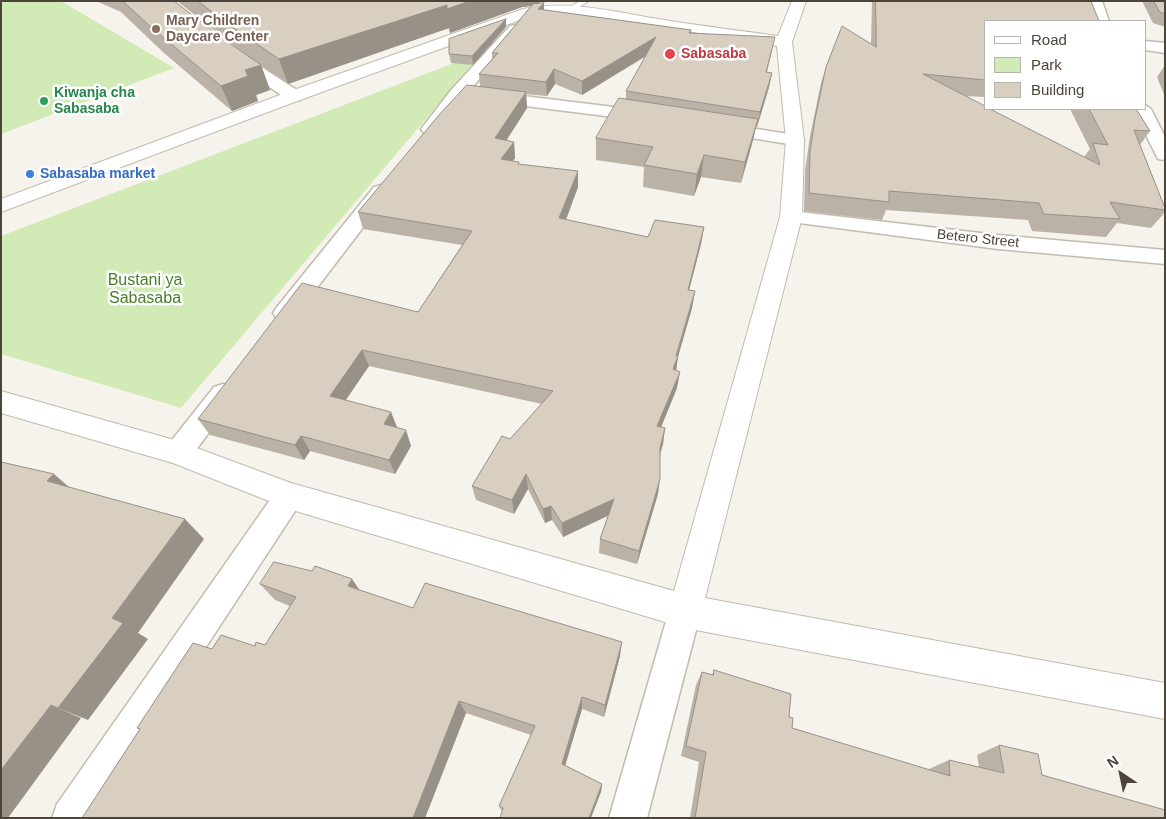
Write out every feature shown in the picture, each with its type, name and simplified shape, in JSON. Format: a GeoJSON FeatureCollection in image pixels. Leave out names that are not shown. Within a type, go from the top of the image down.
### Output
{"type":"FeatureCollection","features":[{"type":"Feature","properties":{"kind":"street"},"geometry":{"type":"LineString","coordinates":[[628,818],[791,217],[795,140],[784,42],[799,1]]}},
{"type":"Feature","properties":{"kind":"street"},"geometry":{"type":"LineString","coordinates":[[1095,1],[1102,20]]}},
{"type":"Feature","properties":{"kind":"street"},"geometry":{"type":"LineString","coordinates":[[1,206],[294,96],[528,12],[551,8],[627,17],[784,42]]}},
{"type":"Feature","properties":{"kind":"street"},"geometry":{"type":"LineString","coordinates":[[418,144],[458,93],[498,50],[528,12]]}},
{"type":"Feature","properties":{"kind":"street"},"geometry":{"type":"LineString","coordinates":[[1146,46],[1165,48]]}},
{"type":"Feature","properties":{"kind":"street"},"geometry":{"type":"LineString","coordinates":[[223,47],[294,96]]}},
{"type":"Feature","properties":{"kind":"street"},"geometry":{"type":"LineString","coordinates":[[458,93],[667,119]]}},
{"type":"Feature","properties":{"kind":"street"},"geometry":{"type":"LineString","coordinates":[[1142,110],[1165,155]]}},
{"type":"Feature","properties":{"kind":"street"},"geometry":{"type":"LineString","coordinates":[[706,126],[795,140]]}},
{"type":"Feature","properties":{"kind":"street"},"geometry":{"type":"LineString","coordinates":[[275,326],[396,172]]}},
{"type":"Feature","properties":{"kind":"street","name":"Betero Street"},"geometry":{"type":"LineString","coordinates":[[791,217],[998,242],[1165,257]]}},
{"type":"Feature","properties":{"kind":"street"},"geometry":{"type":"LineString","coordinates":[[178,453],[232,381]]}},
{"type":"Feature","properties":{"kind":"street"},"geometry":{"type":"LineString","coordinates":[[1,402],[178,453],[289,496],[685,611],[1165,701]]}},
{"type":"Feature","properties":{"kind":"street"},"geometry":{"type":"LineString","coordinates":[[71,818],[289,496]]}},
{"type":"Feature","properties":{"kind":"lane"},"geometry":{"type":"LineString","coordinates":[[568,10],[586,1]]}},
{"type":"Feature","properties":{"kind":"green space","name":"Kiwanja cha Sabasaba"},"geometry":{"type":"Polygon","coordinates":[[[1,1],[61,1],[174,68],[1,134],[1,1]]]}},
{"type":"Feature","properties":{"kind":"green space","name":"Bustani ya Sabasaba"},"geometry":{"type":"Polygon","coordinates":[[[474,62],[181,408],[1,354],[1,236],[454,63],[474,62]]]}},
{"type":"Feature","properties":{"kind":"building"},"geometry":{"type":"Polygon","coordinates":[[[123,1],[174,1],[261,65],[245,70],[248,76],[221,86],[123,1]]]}},
{"type":"Feature","properties":{"kind":"building"},"geometry":{"type":"Polygon","coordinates":[[[198,1],[470,1],[447,9],[447,5],[279,59],[198,1]]]}},
{"type":"Feature","properties":{"kind":"building"},"geometry":{"type":"Polygon","coordinates":[[[876,1],[1091,1],[1099,20],[984,20],[984,80],[923,74],[984,105],[984,110],[992,110],[1100,165],[1093,143],[1108,145],[1090,110],[1137,110],[1150,131],[1134,130],[1165,210],[1110,202],[1120,219],[1044,214],[1039,203],[889,191],[889,202],[809,193],[810,152],[815,119],[826,67],[842,26],[876,47],[876,1]]]}},
{"type":"Feature","properties":{"kind":"building"},"geometry":{"type":"Polygon","coordinates":[[[1154,1],[1165,1],[1165,14],[1160,12],[1154,1]]]}},
{"type":"Feature","properties":{"kind":"building"},"geometry":{"type":"Polygon","coordinates":[[[544,3],[538,9],[691,30],[689,33],[775,37],[766,72],[772,73],[760,112],[626,91],[656,37],[582,81],[554,69],[546,82],[479,74],[498,53],[492,53],[533,4],[544,3]]]}},
{"type":"Feature","properties":{"kind":"building"},"geometry":{"type":"Polygon","coordinates":[[[506,19],[472,56],[449,54],[449,39],[506,19]]]}},
{"type":"Feature","properties":{"kind":"building"},"geometry":{"type":"Polygon","coordinates":[[[467,85],[526,92],[495,138],[514,142],[501,159],[519,162],[518,164],[578,171],[559,218],[648,237],[655,220],[704,227],[688,290],[695,291],[673,369],[680,372],[657,426],[665,428],[660,448],[660,479],[639,551],[600,539],[614,499],[562,523],[551,506],[543,509],[526,474],[512,500],[472,486],[502,436],[510,439],[553,391],[362,350],[330,396],[391,412],[384,424],[406,430],[389,460],[301,436],[295,445],[198,419],[302,283],[418,312],[472,231],[358,212],[439,115],[467,85]]]}},
{"type":"Feature","properties":{"kind":"building"},"geometry":{"type":"Polygon","coordinates":[[[619,98],[758,119],[745,162],[704,155],[697,174],[644,165],[653,147],[596,138],[619,98]]]}},
{"type":"Feature","properties":{"kind":"building"},"geometry":{"type":"Polygon","coordinates":[[[1,462],[54,474],[47,481],[185,519],[112,618],[123,623],[58,708],[51,705],[1,770],[1,462]]]}},
{"type":"Feature","properties":{"kind":"building"},"geometry":{"type":"Polygon","coordinates":[[[274,562],[312,571],[315,566],[352,579],[348,586],[413,608],[425,583],[622,642],[605,705],[582,697],[562,764],[602,784],[589,818],[500,818],[503,808],[499,806],[535,726],[459,701],[413,818],[82,818],[140,729],[137,728],[193,643],[212,649],[221,635],[255,646],[256,642],[265,645],[296,597],[260,584],[274,562]]]}},
{"type":"Feature","properties":{"kind":"building"},"geometry":{"type":"Polygon","coordinates":[[[714,670],[791,694],[789,717],[793,718],[792,728],[950,776],[949,760],[1004,773],[999,745],[1038,754],[1042,775],[1165,810],[1165,818],[695,818],[706,752],[686,746],[702,672],[713,675],[714,670]]]}},
{"type":"Feature","properties":{"kind":"place","name":"Mary Children Daycare Center"},"geometry":{"type":"Point","coordinates":[156,29]}},
{"type":"Feature","properties":{"kind":"place","name":"Sabasaba"},"geometry":{"type":"Point","coordinates":[670,54]}},
{"type":"Feature","properties":{"kind":"place","name":"Kiwanja cha Sabasaba"},"geometry":{"type":"Point","coordinates":[44,101]}},
{"type":"Feature","properties":{"kind":"place","name":"Sabasaba market"},"geometry":{"type":"Point","coordinates":[30,174]}}]}
